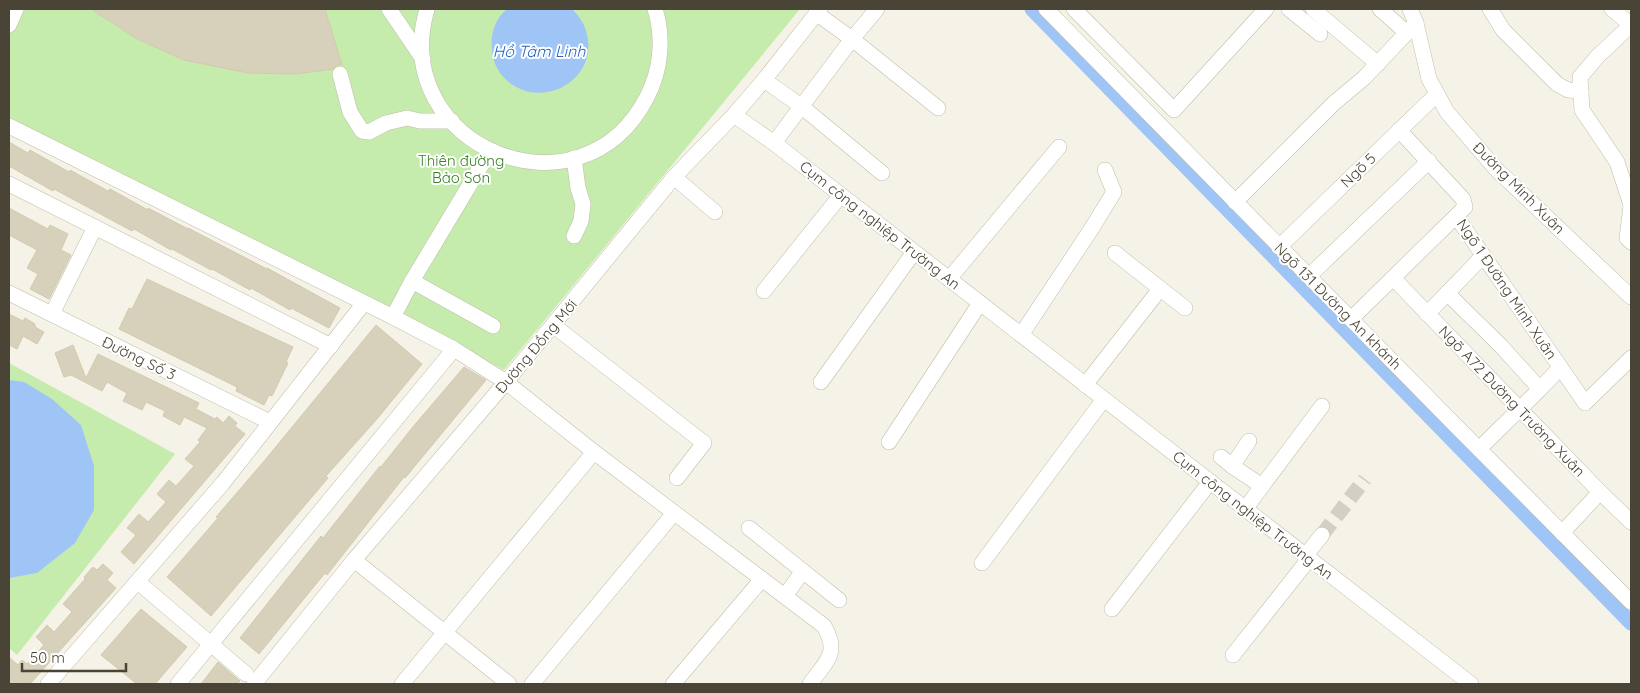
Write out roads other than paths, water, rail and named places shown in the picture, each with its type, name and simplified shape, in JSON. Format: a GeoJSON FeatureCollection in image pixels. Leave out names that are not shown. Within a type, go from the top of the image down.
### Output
{"type":"FeatureCollection","features":[{"type":"Feature","properties":{"kind":"street"},"geometry":{"type":"LineString","coordinates":[[9,26],[16,9]]}},
{"type":"Feature","properties":{"kind":"street"},"geometry":{"type":"LineString","coordinates":[[389,9],[423,59]]}},
{"type":"Feature","properties":{"kind":"street"},"geometry":{"type":"LineString","coordinates":[[427,9],[423,27],[423,59],[432,91],[439,105],[452,121],[473,141],[490,151],[517,160],[533,162],[550,162],[574,158],[596,149],[623,131],[643,105],[656,76],[659,60],[659,27],[655,9]]}},
{"type":"Feature","properties":{"kind":"street"},"geometry":{"type":"LineString","coordinates":[[774,143],[852,39],[877,9]]}},
{"type":"Feature","properties":{"kind":"street","name":"Ngõ 131 Đường An khánh"},"geometry":{"type":"LineString","coordinates":[[1046,9],[1631,602]]}},
{"type":"Feature","properties":{"kind":"street"},"geometry":{"type":"LineString","coordinates":[[1074,9],[1174,110],[1266,9]]}},
{"type":"Feature","properties":{"kind":"street"},"geometry":{"type":"LineString","coordinates":[[1289,9],[1320,34]]}},
{"type":"Feature","properties":{"kind":"street"},"geometry":{"type":"LineString","coordinates":[[1313,9],[1378,64]]}},
{"type":"Feature","properties":{"kind":"street"},"geometry":{"type":"LineString","coordinates":[[1235,202],[1334,103],[1364,78],[1411,28],[1380,9]]}},
{"type":"Feature","properties":{"kind":"street","name":"Đường Minh Xuân"},"geometry":{"type":"LineString","coordinates":[[1410,9],[1411,28],[1429,79],[1448,112],[1496,169],[1631,297]]}},
{"type":"Feature","properties":{"kind":"street"},"geometry":{"type":"LineString","coordinates":[[1490,9],[1504,30],[1557,84],[1568,90],[1581,84]]}},
{"type":"Feature","properties":{"kind":"street"},"geometry":{"type":"LineString","coordinates":[[1612,9],[1631,25],[1596,58],[1581,84],[1582,110],[1617,162],[1631,205],[1627,238],[1631,242]]}},
{"type":"Feature","properties":{"kind":"street"},"geometry":{"type":"LineString","coordinates":[[818,11],[938,108]]}},
{"type":"Feature","properties":{"kind":"street","name":"Đường Đồng Mới"},"geometry":{"type":"LineString","coordinates":[[250,679],[506,382],[674,177],[734,115],[764,80],[818,11]]}},
{"type":"Feature","properties":{"kind":"street"},"geometry":{"type":"LineString","coordinates":[[340,74],[350,112],[362,131],[369,132],[386,123],[407,118],[452,121]]}},
{"type":"Feature","properties":{"kind":"street"},"geometry":{"type":"LineString","coordinates":[[764,80],[801,106],[882,173]]}},
{"type":"Feature","properties":{"kind":"street","name":"Ngõ 5"},"geometry":{"type":"LineString","coordinates":[[1279,247],[1437,94]]}},
{"type":"Feature","properties":{"kind":"street","name":"Cụm công nghiệp Trường An"},"geometry":{"type":"LineString","coordinates":[[734,115],[774,143],[1471,684]]}},
{"type":"Feature","properties":{"kind":"street"},"geometry":{"type":"LineString","coordinates":[[9,126],[393,317],[454,349],[506,382],[594,452],[824,626],[831,638],[832,653],[810,684]]}},
{"type":"Feature","properties":{"kind":"street","name":"Ngõ 1 Đường Minh Xuân"},"geometry":{"type":"LineString","coordinates":[[1399,130],[1463,199],[1465,207],[1456,216],[1585,403],[1631,358]]}},
{"type":"Feature","properties":{"kind":"street"},"geometry":{"type":"LineString","coordinates":[[949,279],[1059,147]]}},
{"type":"Feature","properties":{"kind":"street"},"geometry":{"type":"LineString","coordinates":[[393,317],[412,281],[490,151]]}},
{"type":"Feature","properties":{"kind":"street"},"geometry":{"type":"LineString","coordinates":[[574,158],[582,204],[581,221],[574,236]]}},
{"type":"Feature","properties":{"kind":"street"},"geometry":{"type":"LineString","coordinates":[[1309,276],[1429,161]]}},
{"type":"Feature","properties":{"kind":"street"},"geometry":{"type":"LineString","coordinates":[[1026,339],[1114,192],[1105,170]]}},
{"type":"Feature","properties":{"kind":"street"},"geometry":{"type":"LineString","coordinates":[[674,177],[715,212]]}},
{"type":"Feature","properties":{"kind":"street"},"geometry":{"type":"LineString","coordinates":[[9,184],[330,346]]}},
{"type":"Feature","properties":{"kind":"street"},"geometry":{"type":"LineString","coordinates":[[764,291],[841,195]]}},
{"type":"Feature","properties":{"kind":"street"},"geometry":{"type":"LineString","coordinates":[[1352,319],[1456,216]]}},
{"type":"Feature","properties":{"kind":"street"},"geometry":{"type":"LineString","coordinates":[[52,314],[95,227]]}},
{"type":"Feature","properties":{"kind":"street"},"geometry":{"type":"LineString","coordinates":[[821,382],[914,252]]}},
{"type":"Feature","properties":{"kind":"street"},"geometry":{"type":"LineString","coordinates":[[1115,253],[1184,308]]}},
{"type":"Feature","properties":{"kind":"street"},"geometry":{"type":"LineString","coordinates":[[1427,314],[1483,256]]}},
{"type":"Feature","properties":{"kind":"street","name":"Ngõ A72 Đường Trường Xuân"},"geometry":{"type":"LineString","coordinates":[[1393,278],[1631,522]]}},
{"type":"Feature","properties":{"kind":"street"},"geometry":{"type":"LineString","coordinates":[[412,281],[493,326]]}},
{"type":"Feature","properties":{"kind":"street"},"geometry":{"type":"LineString","coordinates":[[1085,385],[1160,289]]}},
{"type":"Feature","properties":{"kind":"street","name":"Đường Số 3"},"geometry":{"type":"LineString","coordinates":[[9,293],[270,422]]}},
{"type":"Feature","properties":{"kind":"street"},"geometry":{"type":"LineString","coordinates":[[1448,293],[1501,346],[1540,390]]}},
{"type":"Feature","properties":{"kind":"street"},"geometry":{"type":"LineString","coordinates":[[48,684],[223,483],[364,303]]}},
{"type":"Feature","properties":{"kind":"street"},"geometry":{"type":"LineString","coordinates":[[890,442],[980,303]]}},
{"type":"Feature","properties":{"kind":"street"},"geometry":{"type":"LineString","coordinates":[[553,325],[704,443],[677,478]]}},
{"type":"Feature","properties":{"kind":"street"},"geometry":{"type":"LineString","coordinates":[[178,684],[454,349]]}},
{"type":"Feature","properties":{"kind":"street"},"geometry":{"type":"LineString","coordinates":[[1479,449],[1560,368]]}},
{"type":"Feature","properties":{"kind":"street"},"geometry":{"type":"LineString","coordinates":[[982,563],[1104,400]]}},
{"type":"Feature","properties":{"kind":"street"},"geometry":{"type":"LineString","coordinates":[[1245,509],[1322,406]]}},
{"type":"Feature","properties":{"kind":"street"},"geometry":{"type":"LineString","coordinates":[[1249,441],[1227,461],[1262,486]]}},
{"type":"Feature","properties":{"kind":"street"},"geometry":{"type":"LineString","coordinates":[[402,684],[594,452]]}},
{"type":"Feature","properties":{"kind":"street"},"geometry":{"type":"LineString","coordinates":[[1112,609],[1210,482]]}},
{"type":"Feature","properties":{"kind":"street"},"geometry":{"type":"LineString","coordinates":[[1562,533],[1600,492]]}},
{"type":"Feature","properties":{"kind":"street"},"geometry":{"type":"LineString","coordinates":[[532,684],[674,513]]}},
{"type":"Feature","properties":{"kind":"street"},"geometry":{"type":"LineString","coordinates":[[749,528],[839,600]]}},
{"type":"Feature","properties":{"kind":"street"},"geometry":{"type":"LineString","coordinates":[[1233,655],[1307,558],[1322,535]]}},
{"type":"Feature","properties":{"kind":"street"},"geometry":{"type":"LineString","coordinates":[[354,560],[509,684]]}},
{"type":"Feature","properties":{"kind":"street"},"geometry":{"type":"LineString","coordinates":[[785,596],[803,571]]}},
{"type":"Feature","properties":{"kind":"street"},"geometry":{"type":"LineString","coordinates":[[673,684],[762,579]]}},
{"type":"Feature","properties":{"kind":"street"},"geometry":{"type":"LineString","coordinates":[[138,582],[250,679]]}},
{"type":"Feature","properties":{"kind":"water","name":"Hồ Tâm Linh"},"geometry":{"type":"Polygon","coordinates":[[[507,9],[572,9],[577,14],[585,27],[588,50],[585,63],[568,84],[556,90],[543,93],[530,92],[516,87],[499,72],[493,56],[493,33],[496,22],[507,9]]]}},
{"type":"Feature","properties":{"kind":"water"},"geometry":{"type":"Polygon","coordinates":[[[9,380],[24,382],[52,399],[81,425],[94,466],[94,510],[75,543],[37,573],[9,578],[9,380]]]}},
{"type":"Feature","properties":{"kind":"waterway"},"geometry":{"type":"LineString","coordinates":[[1032,9],[1631,623]]}},
{"type":"Feature","properties":{"kind":"tunnel"},"geometry":{"type":"LineString","coordinates":[[1322,535],[1365,479]]}},
{"type":"Feature","properties":{"kind":"park label","name":"Thiên đường Bảo Sơn"},"geometry":{"type":"Point","coordinates":[461,168]}}]}
